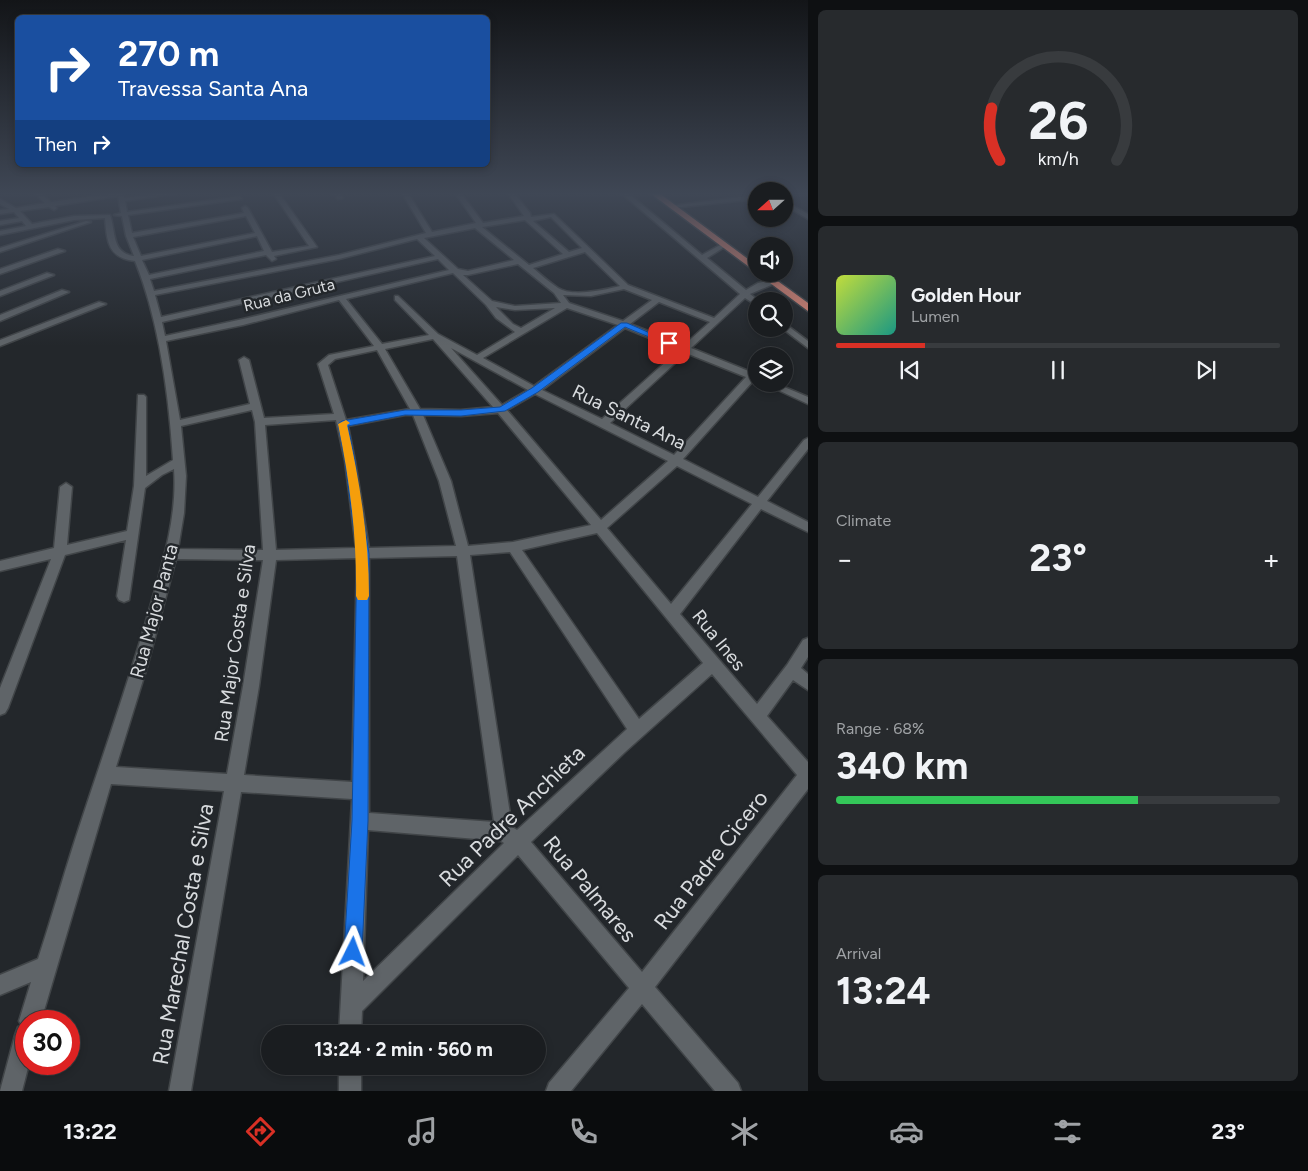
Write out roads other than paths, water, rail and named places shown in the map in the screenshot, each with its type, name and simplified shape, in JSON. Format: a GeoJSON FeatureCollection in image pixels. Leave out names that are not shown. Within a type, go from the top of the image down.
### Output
{"type":"FeatureCollection","features":[{"type":"Feature","properties":{"kind":"highway"},"geometry":{"type":"LineString","coordinates":[[724,245],[748,263]]}},
{"type":"Feature","properties":{"kind":"highway"},"geometry":{"type":"LineString","coordinates":[[774,282],[808,308]]}},
{"type":"Feature","properties":{"kind":"street"},"geometry":{"type":"LineString","coordinates":[[0,250],[19,244]]}},
{"type":"Feature","properties":{"kind":"street"},"geometry":{"type":"LineString","coordinates":[[113,244],[116,253],[138,259],[210,244]]}},
{"type":"Feature","properties":{"kind":"street","name":"Rua Major Panta"},"geometry":{"type":"LineString","coordinates":[[33,1010],[140,667],[171,554],[178,513],[180,476],[176,424],[158,320],[146,278],[132,244]]}},
{"type":"Feature","properties":{"kind":"street"},"geometry":{"type":"LineString","coordinates":[[264,244],[279,270]]}},
{"type":"Feature","properties":{"kind":"street"},"geometry":{"type":"LineString","coordinates":[[146,278],[314,247],[312,244]]}},
{"type":"Feature","properties":{"kind":"street"},"geometry":{"type":"LineString","coordinates":[[150,294],[279,270],[391,244]]}},
{"type":"Feature","properties":{"kind":"street"},"geometry":{"type":"LineString","coordinates":[[426,244],[489,303],[499,316],[510,326],[521,332]]}},
{"type":"Feature","properties":{"kind":"street"},"geometry":{"type":"LineString","coordinates":[[500,244],[557,291],[566,305]]}},
{"type":"Feature","properties":{"kind":"street"},"geometry":{"type":"LineString","coordinates":[[563,244],[568,254]]}},
{"type":"Feature","properties":{"kind":"street"},"geometry":{"type":"LineString","coordinates":[[577,244],[586,249],[625,287],[716,322]]}},
{"type":"Feature","properties":{"kind":"street"},"geometry":{"type":"LineString","coordinates":[[685,244],[748,296]]}},
{"type":"Feature","properties":{"kind":"street"},"geometry":{"type":"LineString","coordinates":[[702,258],[724,245]]}},
{"type":"Feature","properties":{"kind":"street"},"geometry":{"type":"LineString","coordinates":[[527,268],[586,249]]}},
{"type":"Feature","properties":{"kind":"street"},"geometry":{"type":"LineString","coordinates":[[0,272],[61,251]]}},
{"type":"Feature","properties":{"kind":"street"},"geometry":{"type":"LineString","coordinates":[[158,320],[439,257]]}},
{"type":"Feature","properties":{"kind":"street","name":"Rua da Gruta"},"geometry":{"type":"LineString","coordinates":[[161,340],[244,322],[409,280],[454,271],[468,273],[520,262]]}},
{"type":"Feature","properties":{"kind":"street"},"geometry":{"type":"LineString","coordinates":[[403,266],[409,274],[409,280]]}},
{"type":"Feature","properties":{"kind":"street"},"geometry":{"type":"LineString","coordinates":[[0,294],[50,276]]}},
{"type":"Feature","properties":{"kind":"street"},"geometry":{"type":"LineString","coordinates":[[603,424],[745,294],[770,282]]}},
{"type":"Feature","properties":{"kind":"street"},"geometry":{"type":"LineString","coordinates":[[557,291],[571,294],[590,294],[625,287]]}},
{"type":"Feature","properties":{"kind":"street"},"geometry":{"type":"LineString","coordinates":[[0,318],[65,292]]}},
{"type":"Feature","properties":{"kind":"street"},"geometry":{"type":"LineString","coordinates":[[341,297],[380,347],[417,412],[445,481],[462,551],[511,836],[360,821]]}},
{"type":"Feature","properties":{"kind":"street"},"geometry":{"type":"LineString","coordinates":[[398,298],[435,336]]}},
{"type":"Feature","properties":{"kind":"street"},"geometry":{"type":"LineString","coordinates":[[260,422],[341,420],[417,412],[461,413],[502,409],[535,390],[656,300]]}},
{"type":"Feature","properties":{"kind":"street"},"geometry":{"type":"LineString","coordinates":[[489,303],[515,308],[566,305],[624,324],[748,375]]}},
{"type":"Feature","properties":{"kind":"street"},"geometry":{"type":"LineString","coordinates":[[0,343],[102,304]]}},
{"type":"Feature","properties":{"kind":"street"},"geometry":{"type":"LineString","coordinates":[[476,359],[566,305]]}},
{"type":"Feature","properties":{"kind":"street"},"geometry":{"type":"LineString","coordinates":[[793,332],[808,345]]}},
{"type":"Feature","properties":{"kind":"street"},"geometry":{"type":"LineString","coordinates":[[350,1025],[360,821],[363,554],[352,470],[341,420],[323,364],[329,358],[435,336]]}},
{"type":"Feature","properties":{"kind":"street","name":"Rua Santa Ana"},"geometry":{"type":"LineString","coordinates":[[435,336],[535,390],[808,526]]}},
{"type":"Feature","properties":{"kind":"street","name":"Rua Ines"},"geometry":{"type":"LineString","coordinates":[[435,336],[502,409],[757,717],[808,775]]}},
{"type":"Feature","properties":{"kind":"street","name":"Rua Major Costa e Silva"},"geometry":{"type":"LineString","coordinates":[[233,784],[251,686],[270,555],[260,422],[244,360]]}},
{"type":"Feature","properties":{"kind":"street"},"geometry":{"type":"LineString","coordinates":[[171,554],[270,555],[462,551],[513,547],[600,528],[676,460],[748,383]]}},
{"type":"Feature","properties":{"kind":"street"},"geometry":{"type":"LineString","coordinates":[[788,392],[808,401]]}},
{"type":"Feature","properties":{"kind":"street"},"geometry":{"type":"LineString","coordinates":[[124,596],[140,486],[141,397]]}},
{"type":"Feature","properties":{"kind":"street"},"geometry":{"type":"LineString","coordinates":[[176,424],[255,406]]}},
{"type":"Feature","properties":{"kind":"street"},"geometry":{"type":"LineString","coordinates":[[672,613],[808,442]]}},
{"type":"Feature","properties":{"kind":"street"},"geometry":{"type":"LineString","coordinates":[[140,486],[158,472],[178,462]]}},
{"type":"Feature","properties":{"kind":"street"},"geometry":{"type":"LineString","coordinates":[[0,708],[60,552],[66,487]]}},
{"type":"Feature","properties":{"kind":"street"},"geometry":{"type":"LineString","coordinates":[[0,566],[133,534]]}},
{"type":"Feature","properties":{"kind":"street"},"geometry":{"type":"LineString","coordinates":[[513,547],[636,729]]}},
{"type":"Feature","properties":{"kind":"street"},"geometry":{"type":"LineString","coordinates":[[757,717],[792,670],[808,644]]}},
{"type":"Feature","properties":{"kind":"street","name":"Rua Padre Anchieta"},"geometry":{"type":"LineString","coordinates":[[350,1008],[511,836],[713,664]]}},
{"type":"Feature","properties":{"kind":"street"},"geometry":{"type":"LineString","coordinates":[[792,670],[808,683]]}},
{"type":"Feature","properties":{"kind":"street"},"geometry":{"type":"LineString","coordinates":[[106,775],[359,791]]}},
{"type":"Feature","properties":{"kind":"street","name":"Rua Padre Cicero"},"geometry":{"type":"LineString","coordinates":[[557,1091],[642,988],[808,775]]}},
{"type":"Feature","properties":{"kind":"street","name":"Rua Marechal Costa e Silva"},"geometry":{"type":"LineString","coordinates":[[180,1091],[233,784]]}},
{"type":"Feature","properties":{"kind":"street","name":"Rua Palmares"},"geometry":{"type":"LineString","coordinates":[[511,836],[730,1091]]}},
{"type":"Feature","properties":{"kind":"street"},"geometry":{"type":"LineString","coordinates":[[0,986],[46,966]]}},
{"type":"Feature","properties":{"kind":"street"},"geometry":{"type":"LineString","coordinates":[[11,1091],[15,1075]]}},
{"type":"Feature","properties":{"kind":"street"},"geometry":{"type":"LineString","coordinates":[[350,1075],[350,1091]]}}]}
